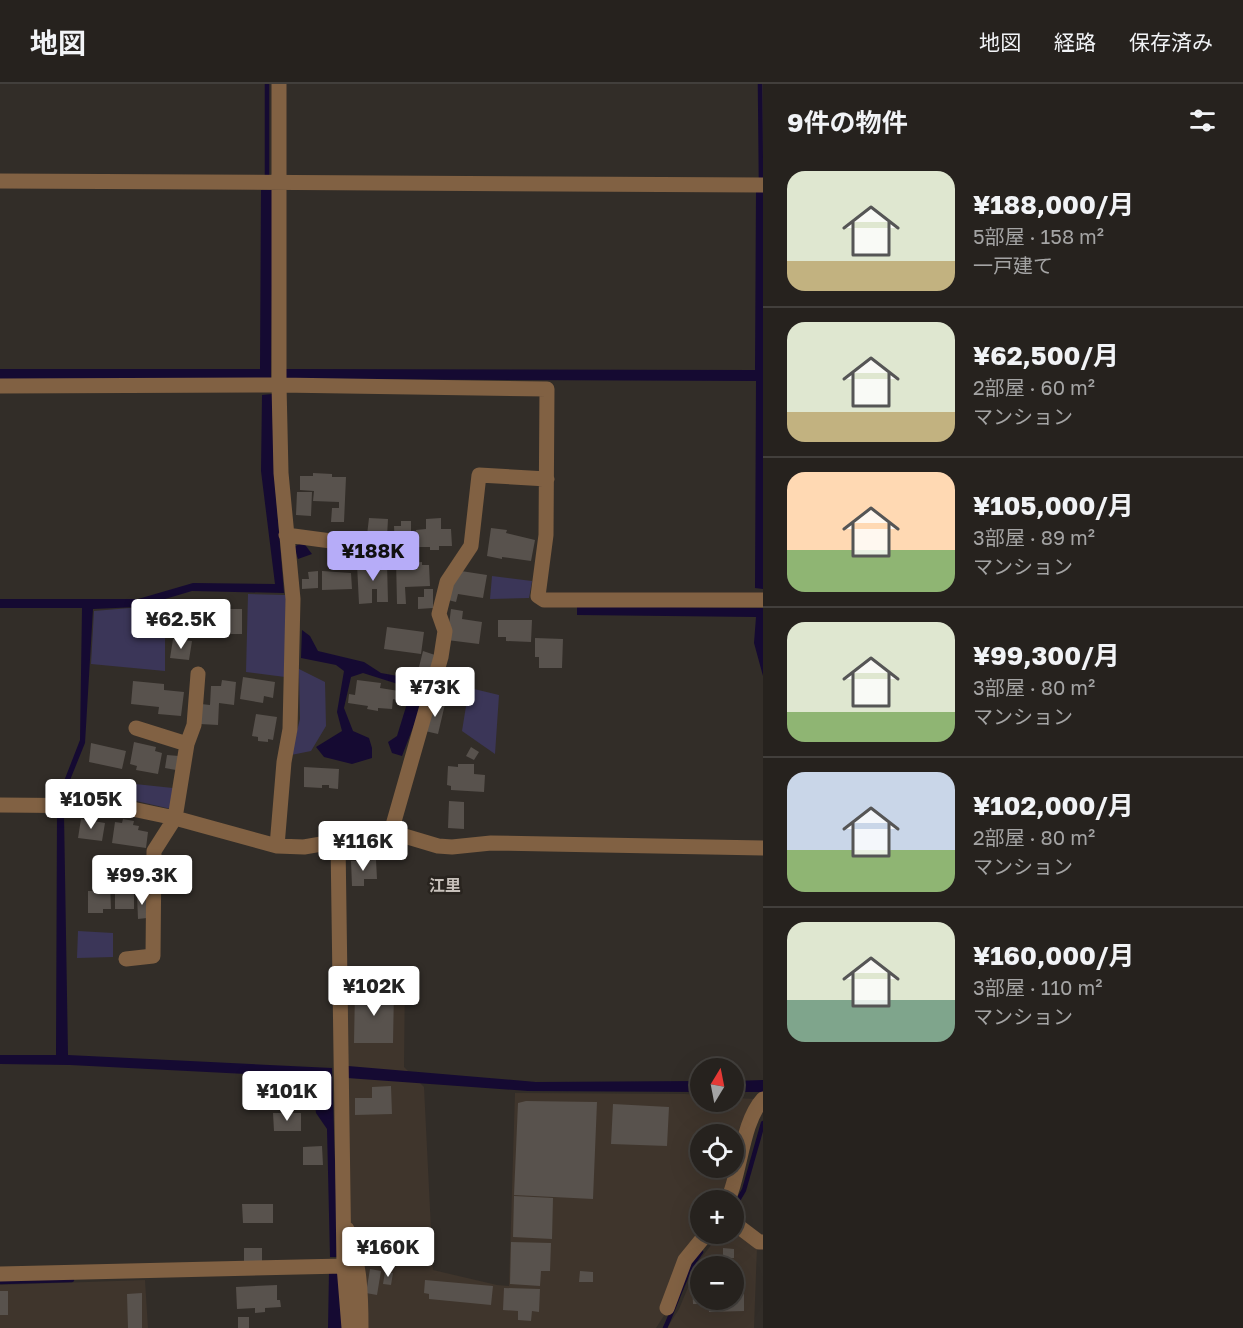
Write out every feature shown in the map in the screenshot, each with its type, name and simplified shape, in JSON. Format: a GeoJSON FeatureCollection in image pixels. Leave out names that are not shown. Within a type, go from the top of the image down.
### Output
{"type":"FeatureCollection","features":[{"type":"Feature","properties":{"kind":"street"},"geometry":{"type":"LineString","coordinates":[[277,846],[284,762],[290,729],[293,599],[271,385],[279,84]]}},
{"type":"Feature","properties":{"kind":"street"},"geometry":{"type":"LineString","coordinates":[[0,182],[759,185]]}},
{"type":"Feature","properties":{"kind":"street"},"geometry":{"type":"LineString","coordinates":[[0,386],[271,385],[548,389],[546,535],[538,596],[544,600],[763,600]]}},
{"type":"Feature","properties":{"kind":"street"},"geometry":{"type":"LineString","coordinates":[[390,832],[441,657],[445,631],[439,614],[447,582],[471,546],[479,475],[547,479]]}},
{"type":"Feature","properties":{"kind":"street"},"geometry":{"type":"LineString","coordinates":[[286,536],[346,543]]}},
{"type":"Feature","properties":{"kind":"street"},"geometry":{"type":"LineString","coordinates":[[126,960],[153,956],[154,851],[175,818],[187,744],[194,725],[198,674]]}},
{"type":"Feature","properties":{"kind":"street"},"geometry":{"type":"LineString","coordinates":[[136,728],[187,744]]}},
{"type":"Feature","properties":{"kind":"street"},"geometry":{"type":"LineString","coordinates":[[0,805],[118,806],[175,818],[277,846],[304,847],[338,840],[372,837],[390,832],[438,846],[452,847],[491,843],[763,848]]}},
{"type":"Feature","properties":{"kind":"street"},"geometry":{"type":"LineString","coordinates":[[338,840],[344,1266],[349,1328]]}},
{"type":"Feature","properties":{"kind":"street"},"geometry":{"type":"LineString","coordinates":[[732,1190],[750,1120],[762,1099]]}},
{"type":"Feature","properties":{"kind":"street"},"geometry":{"type":"LineString","coordinates":[[344,1221],[356,1251],[360,1277],[361,1328]]}},
{"type":"Feature","properties":{"kind":"street"},"geometry":{"type":"LineString","coordinates":[[744,1231],[759,1242],[763,1242]]}},
{"type":"Feature","properties":{"kind":"street"},"geometry":{"type":"LineString","coordinates":[[668,1308],[685,1260],[698,1244]]}},
{"type":"Feature","properties":{"kind":"street"},"geometry":{"type":"LineString","coordinates":[[0,1274],[344,1266]]}},
{"type":"Feature","properties":{"kind":"shaded area"},"geometry":{"type":"Polygon","coordinates":[[[261,190],[273,190],[271,380],[0,379],[0,369],[260,369],[261,190]]]}},
{"type":"Feature","properties":{"kind":"shaded area"},"geometry":{"type":"Polygon","coordinates":[[[763,191],[763,589],[755,588],[756,381],[286,379],[286,369],[755,370],[756,192],[763,191]]]}},
{"type":"Feature","properties":{"kind":"shaded area"},"geometry":{"type":"Polygon","coordinates":[[[272,394],[274,470],[284,593],[192,591],[138,607],[93,609],[85,743],[64,795],[59,794],[80,740],[82,608],[0,608],[0,599],[138,599],[193,583],[275,584],[261,471],[262,395],[272,394]]]}},
{"type":"Feature","properties":{"kind":"shaded area"},"geometry":{"type":"Polygon","coordinates":[[[303,542],[312,554],[298,559],[294,547],[303,542]]]}},
{"type":"Feature","properties":{"kind":"shaded area"},"geometry":{"type":"Polygon","coordinates":[[[492,576],[532,581],[529,598],[490,599],[492,576]]]}},
{"type":"Feature","properties":{"kind":"shaded area"},"geometry":{"type":"Polygon","coordinates":[[[248,594],[286,595],[285,677],[246,672],[248,594]]]}},
{"type":"Feature","properties":{"kind":"shaded area"},"geometry":{"type":"Polygon","coordinates":[[[165,605],[165,671],[91,664],[94,611],[165,605]]]}},
{"type":"Feature","properties":{"kind":"shaded area"},"geometry":{"type":"Polygon","coordinates":[[[577,606],[763,608],[763,676],[754,643],[756,617],[577,615],[577,606]]]}},
{"type":"Feature","properties":{"kind":"shaded area"},"geometry":{"type":"Polygon","coordinates":[[[302,630],[310,636],[318,651],[364,662],[381,673],[409,678],[422,695],[417,717],[402,756],[392,753],[388,742],[397,736],[409,697],[404,686],[363,673],[351,677],[344,708],[353,731],[369,738],[372,758],[352,764],[324,757],[316,747],[342,731],[337,712],[344,671],[336,665],[301,658],[302,630]]]}},
{"type":"Feature","properties":{"kind":"shaded area"},"geometry":{"type":"Polygon","coordinates":[[[299,669],[325,682],[326,726],[311,751],[291,755],[300,719],[299,669]]]}},
{"type":"Feature","properties":{"kind":"shaded area"},"geometry":{"type":"Polygon","coordinates":[[[444,677],[471,679],[474,689],[499,695],[495,754],[462,731],[467,700],[437,695],[444,677]]]}},
{"type":"Feature","properties":{"kind":"shaded area"},"geometry":{"type":"Polygon","coordinates":[[[135,784],[173,788],[171,809],[132,800],[135,784]]]}},
{"type":"Feature","properties":{"kind":"shaded area"},"geometry":{"type":"Polygon","coordinates":[[[57,813],[64,814],[68,1055],[332,1068],[338,1257],[330,1257],[327,1129],[316,1113],[313,1086],[304,1077],[70,1065],[0,1064],[0,1055],[56,1055],[57,813]]]}},
{"type":"Feature","properties":{"kind":"shaded area"},"geometry":{"type":"Polygon","coordinates":[[[78,931],[113,933],[113,957],[77,958],[78,931]]]}},
{"type":"Feature","properties":{"kind":"shaded area"},"geometry":{"type":"Polygon","coordinates":[[[345,972],[405,974],[404,1067],[424,1087],[433,1270],[509,1286],[515,1093],[690,1094],[690,1112],[744,1112],[744,1098],[756,1099],[744,1138],[744,1124],[690,1124],[690,1178],[732,1178],[728,1190],[690,1190],[690,1244],[695,1244],[667,1311],[656,1328],[365,1328],[361,1260],[350,1220],[345,972]]]}},
{"type":"Feature","properties":{"kind":"shaded area"},"geometry":{"type":"Polygon","coordinates":[[[348,1066],[536,1082],[690,1081],[690,1092],[528,1091],[347,1078],[348,1066]]]}},
{"type":"Feature","properties":{"kind":"shaded area"},"geometry":{"type":"Polygon","coordinates":[[[763,1080],[763,1092],[744,1092],[744,1081],[763,1080]]]}},
{"type":"Feature","properties":{"kind":"shaded area"},"geometry":{"type":"Polygon","coordinates":[[[744,1238],[757,1247],[754,1328],[667,1328],[679,1309],[690,1283],[690,1310],[744,1310],[744,1256],[703,1256],[712,1244],[744,1244],[744,1238]]]}},
{"type":"Feature","properties":{"kind":"shaded area"},"geometry":{"type":"Polygon","coordinates":[[[329,1271],[338,1271],[343,1328],[328,1328],[329,1271]]]}},
{"type":"Feature","properties":{"kind":"shaded area"},"geometry":{"type":"Polygon","coordinates":[[[145,1280],[148,1328],[0,1328],[0,1285],[145,1280]]]}},
{"type":"Feature","properties":{"kind":"building"},"geometry":{"type":"Polygon","coordinates":[[[313,473],[346,477],[344,522],[331,522],[332,508],[339,508],[339,502],[313,501],[314,491],[300,490],[300,476],[313,476],[313,473]]]}},
{"type":"Feature","properties":{"kind":"building"},"geometry":{"type":"Polygon","coordinates":[[[297,492],[312,492],[311,516],[296,515],[297,492]]]}},
{"type":"Feature","properties":{"kind":"building"},"geometry":{"type":"Polygon","coordinates":[[[369,518],[388,519],[387,537],[367,535],[369,518]]]}},
{"type":"Feature","properties":{"kind":"building"},"geometry":{"type":"Polygon","coordinates":[[[441,518],[441,529],[451,529],[452,546],[439,546],[439,550],[430,550],[430,547],[416,547],[416,530],[426,529],[426,519],[441,518]]]}},
{"type":"Feature","properties":{"kind":"building"},"geometry":{"type":"Polygon","coordinates":[[[401,521],[411,521],[411,548],[395,548],[394,526],[401,526],[401,521]]]}},
{"type":"Feature","properties":{"kind":"building"},"geometry":{"type":"Polygon","coordinates":[[[491,528],[507,530],[506,533],[535,540],[531,561],[487,556],[491,528]]]}},
{"type":"Feature","properties":{"kind":"building"},"geometry":{"type":"Polygon","coordinates":[[[409,558],[409,563],[422,562],[422,565],[429,565],[430,586],[405,587],[406,604],[397,604],[396,559],[409,558]]]}},
{"type":"Feature","properties":{"kind":"building"},"geometry":{"type":"Polygon","coordinates":[[[387,563],[388,602],[377,602],[377,589],[372,589],[372,603],[359,604],[357,564],[387,563]]]}},
{"type":"Feature","properties":{"kind":"building"},"geometry":{"type":"Polygon","coordinates":[[[318,571],[318,588],[302,589],[302,579],[309,579],[308,572],[318,571]]]}},
{"type":"Feature","properties":{"kind":"building"},"geometry":{"type":"Polygon","coordinates":[[[322,571],[351,573],[352,589],[322,590],[322,571]]]}},
{"type":"Feature","properties":{"kind":"building"},"geometry":{"type":"Polygon","coordinates":[[[461,571],[487,575],[483,598],[458,594],[456,602],[448,600],[450,586],[461,571]]]}},
{"type":"Feature","properties":{"kind":"building"},"geometry":{"type":"Polygon","coordinates":[[[424,589],[433,589],[433,608],[418,609],[418,597],[424,597],[424,589]]]}},
{"type":"Feature","properties":{"kind":"building"},"geometry":{"type":"Polygon","coordinates":[[[210,609],[242,609],[242,634],[225,634],[225,637],[193,634],[193,637],[169,637],[169,617],[174,617],[174,610],[182,610],[182,614],[191,614],[191,617],[210,617],[210,609]]]}},
{"type":"Feature","properties":{"kind":"building"},"geometry":{"type":"Polygon","coordinates":[[[451,609],[463,611],[462,619],[482,622],[479,644],[447,640],[451,609]]]}},
{"type":"Feature","properties":{"kind":"building"},"geometry":{"type":"Polygon","coordinates":[[[498,620],[532,620],[531,642],[506,641],[506,637],[498,637],[498,620]]]}},
{"type":"Feature","properties":{"kind":"building"},"geometry":{"type":"Polygon","coordinates":[[[387,627],[424,632],[421,654],[384,649],[387,627]]]}},
{"type":"Feature","properties":{"kind":"building"},"geometry":{"type":"Polygon","coordinates":[[[535,638],[563,639],[562,668],[539,668],[539,657],[535,657],[535,638]]]}},
{"type":"Feature","properties":{"kind":"building"},"geometry":{"type":"Polygon","coordinates":[[[173,639],[192,641],[189,660],[170,658],[173,639]]]}},
{"type":"Feature","properties":{"kind":"building"},"geometry":{"type":"Polygon","coordinates":[[[423,651],[435,655],[429,674],[418,671],[423,651]]]}},
{"type":"Feature","properties":{"kind":"building"},"geometry":{"type":"Polygon","coordinates":[[[243,677],[275,682],[273,698],[264,696],[263,703],[240,699],[243,677]]]}},
{"type":"Feature","properties":{"kind":"building"},"geometry":{"type":"Polygon","coordinates":[[[222,680],[236,682],[234,705],[219,703],[218,725],[200,724],[201,704],[210,705],[211,686],[221,686],[222,680]]]}},
{"type":"Feature","properties":{"kind":"building"},"geometry":{"type":"Polygon","coordinates":[[[357,680],[381,683],[380,688],[405,692],[404,701],[393,699],[392,709],[378,708],[378,711],[367,709],[368,706],[348,703],[349,694],[355,695],[357,680]]]}},
{"type":"Feature","properties":{"kind":"building"},"geometry":{"type":"Polygon","coordinates":[[[133,681],[164,684],[164,690],[184,692],[181,716],[158,714],[159,707],[131,704],[133,681]]]}},
{"type":"Feature","properties":{"kind":"building"},"geometry":{"type":"Polygon","coordinates":[[[432,701],[445,704],[438,734],[425,731],[432,701]]]}},
{"type":"Feature","properties":{"kind":"building"},"geometry":{"type":"Polygon","coordinates":[[[256,714],[277,717],[273,740],[258,741],[258,737],[252,736],[256,714]]]}},
{"type":"Feature","properties":{"kind":"building"},"geometry":{"type":"Polygon","coordinates":[[[134,742],[156,747],[155,751],[162,753],[158,774],[136,770],[137,766],[130,764],[134,742]]]}},
{"type":"Feature","properties":{"kind":"building"},"geometry":{"type":"Polygon","coordinates":[[[91,743],[126,751],[122,769],[89,762],[91,743]]]}},
{"type":"Feature","properties":{"kind":"building"},"geometry":{"type":"Polygon","coordinates":[[[471,747],[479,752],[474,760],[466,756],[471,747]]]}},
{"type":"Feature","properties":{"kind":"building"},"geometry":{"type":"Polygon","coordinates":[[[167,755],[179,756],[176,770],[165,768],[167,755]]]}},
{"type":"Feature","properties":{"kind":"building"},"geometry":{"type":"Polygon","coordinates":[[[458,764],[474,764],[474,774],[485,775],[484,792],[451,790],[451,786],[447,785],[448,766],[458,767],[458,764]]]}},
{"type":"Feature","properties":{"kind":"building"},"geometry":{"type":"Polygon","coordinates":[[[304,767],[339,769],[338,789],[329,788],[329,785],[322,785],[322,788],[304,787],[304,767]]]}},
{"type":"Feature","properties":{"kind":"building"},"geometry":{"type":"Polygon","coordinates":[[[449,801],[464,802],[464,829],[448,828],[449,801]]]}},
{"type":"Feature","properties":{"kind":"building"},"geometry":{"type":"Polygon","coordinates":[[[81,819],[105,823],[102,841],[78,838],[81,819]]]}},
{"type":"Feature","properties":{"kind":"building"},"geometry":{"type":"Polygon","coordinates":[[[123,819],[134,821],[133,825],[139,826],[138,830],[148,832],[146,848],[112,843],[115,822],[122,823],[123,819]]]}},
{"type":"Feature","properties":{"kind":"building"},"geometry":{"type":"Polygon","coordinates":[[[376,860],[377,879],[364,879],[364,886],[352,886],[351,861],[376,860]]]}},
{"type":"Feature","properties":{"kind":"building"},"geometry":{"type":"Polygon","coordinates":[[[110,882],[111,909],[103,909],[103,913],[88,913],[88,891],[99,891],[99,883],[110,882]]]}},
{"type":"Feature","properties":{"kind":"building"},"geometry":{"type":"Polygon","coordinates":[[[115,892],[134,892],[134,909],[115,909],[115,892]]]}},
{"type":"Feature","properties":{"kind":"building"},"geometry":{"type":"Polygon","coordinates":[[[147,894],[147,918],[138,919],[137,895],[147,894]]]}},
{"type":"Feature","properties":{"kind":"building"},"geometry":{"type":"Polygon","coordinates":[[[355,990],[394,990],[393,1043],[354,1043],[355,990]]]}},
{"type":"Feature","properties":{"kind":"building"},"geometry":{"type":"Polygon","coordinates":[[[391,1086],[392,1114],[355,1115],[355,1098],[372,1098],[372,1087],[391,1086]]]}},
{"type":"Feature","properties":{"kind":"building"},"geometry":{"type":"Polygon","coordinates":[[[526,1101],[597,1102],[593,1199],[514,1195],[518,1103],[526,1101]]]}},
{"type":"Feature","properties":{"kind":"building"},"geometry":{"type":"Polygon","coordinates":[[[613,1104],[669,1107],[667,1146],[611,1144],[613,1104]]]}},
{"type":"Feature","properties":{"kind":"building"},"geometry":{"type":"Polygon","coordinates":[[[273,1113],[301,1113],[301,1131],[274,1131],[273,1113]]]}},
{"type":"Feature","properties":{"kind":"building"},"geometry":{"type":"Polygon","coordinates":[[[322,1146],[323,1165],[303,1165],[303,1147],[322,1146]]]}},
{"type":"Feature","properties":{"kind":"building"},"geometry":{"type":"Polygon","coordinates":[[[514,1196],[553,1198],[552,1239],[513,1237],[514,1196]]]}},
{"type":"Feature","properties":{"kind":"building"},"geometry":{"type":"Polygon","coordinates":[[[242,1204],[273,1204],[273,1223],[243,1223],[242,1204]]]}},
{"type":"Feature","properties":{"kind":"building"},"geometry":{"type":"Polygon","coordinates":[[[511,1242],[551,1243],[550,1271],[541,1271],[540,1286],[510,1284],[511,1242]]]}},
{"type":"Feature","properties":{"kind":"building"},"geometry":{"type":"Polygon","coordinates":[[[244,1248],[262,1248],[262,1261],[244,1261],[244,1248]]]}},
{"type":"Feature","properties":{"kind":"building"},"geometry":{"type":"Polygon","coordinates":[[[723,1248],[734,1249],[734,1256],[723,1256],[723,1248]]]}},
{"type":"Feature","properties":{"kind":"building"},"geometry":{"type":"Polygon","coordinates":[[[370,1269],[381,1271],[377,1295],[366,1293],[370,1269]]]}},
{"type":"Feature","properties":{"kind":"building"},"geometry":{"type":"Polygon","coordinates":[[[580,1271],[593,1272],[593,1282],[579,1282],[580,1271]]]}},
{"type":"Feature","properties":{"kind":"building"},"geometry":{"type":"Polygon","coordinates":[[[385,1272],[393,1273],[391,1285],[383,1284],[385,1272]]]}},
{"type":"Feature","properties":{"kind":"building"},"geometry":{"type":"Polygon","coordinates":[[[425,1280],[493,1286],[491,1305],[429,1299],[429,1294],[424,1293],[425,1280]]]}},
{"type":"Feature","properties":{"kind":"building"},"geometry":{"type":"Polygon","coordinates":[[[277,1285],[277,1300],[280,1300],[281,1307],[265,1308],[265,1312],[255,1313],[255,1308],[237,1309],[236,1287],[277,1285]]]}},
{"type":"Feature","properties":{"kind":"building"},"geometry":{"type":"Polygon","coordinates":[[[504,1288],[540,1289],[539,1312],[532,1311],[531,1321],[518,1320],[518,1311],[503,1310],[504,1288]]]}},
{"type":"Feature","properties":{"kind":"building"},"geometry":{"type":"Polygon","coordinates":[[[0,1291],[8,1291],[8,1315],[0,1315],[0,1291]]]}},
{"type":"Feature","properties":{"kind":"building"},"geometry":{"type":"Polygon","coordinates":[[[142,1293],[142,1328],[128,1328],[127,1294],[142,1293]]]}},
{"type":"Feature","properties":{"kind":"building"},"geometry":{"type":"Polygon","coordinates":[[[709,1310],[744,1310],[744,1311],[709,1312],[709,1310]]]}},
{"type":"Feature","properties":{"kind":"building"},"geometry":{"type":"Polygon","coordinates":[[[238,1317],[249,1317],[249,1328],[238,1328],[238,1317]]]}},
{"type":"Feature","properties":{"kind":"waterway"},"geometry":{"type":"LineString","coordinates":[[267,84],[267,180]]}},
{"type":"Feature","properties":{"kind":"waterway"},"geometry":{"type":"LineString","coordinates":[[760,84],[761,183]]}},
{"type":"Feature","properties":{"kind":"waterway"},"geometry":{"type":"LineString","coordinates":[[744,1190],[763,1123]]}},
{"type":"Feature","properties":{"kind":"waterway"},"geometry":{"type":"LineString","coordinates":[[665,1328],[685,1279],[701,1252]]}},
{"type":"Feature","properties":{"kind":"waterway"},"geometry":{"type":"LineString","coordinates":[[0,1282],[72,1280]]}},
{"type":"Feature","properties":{"kind":"district","name":"江里"},"geometry":{"type":"Point","coordinates":[445,885]}}]}
